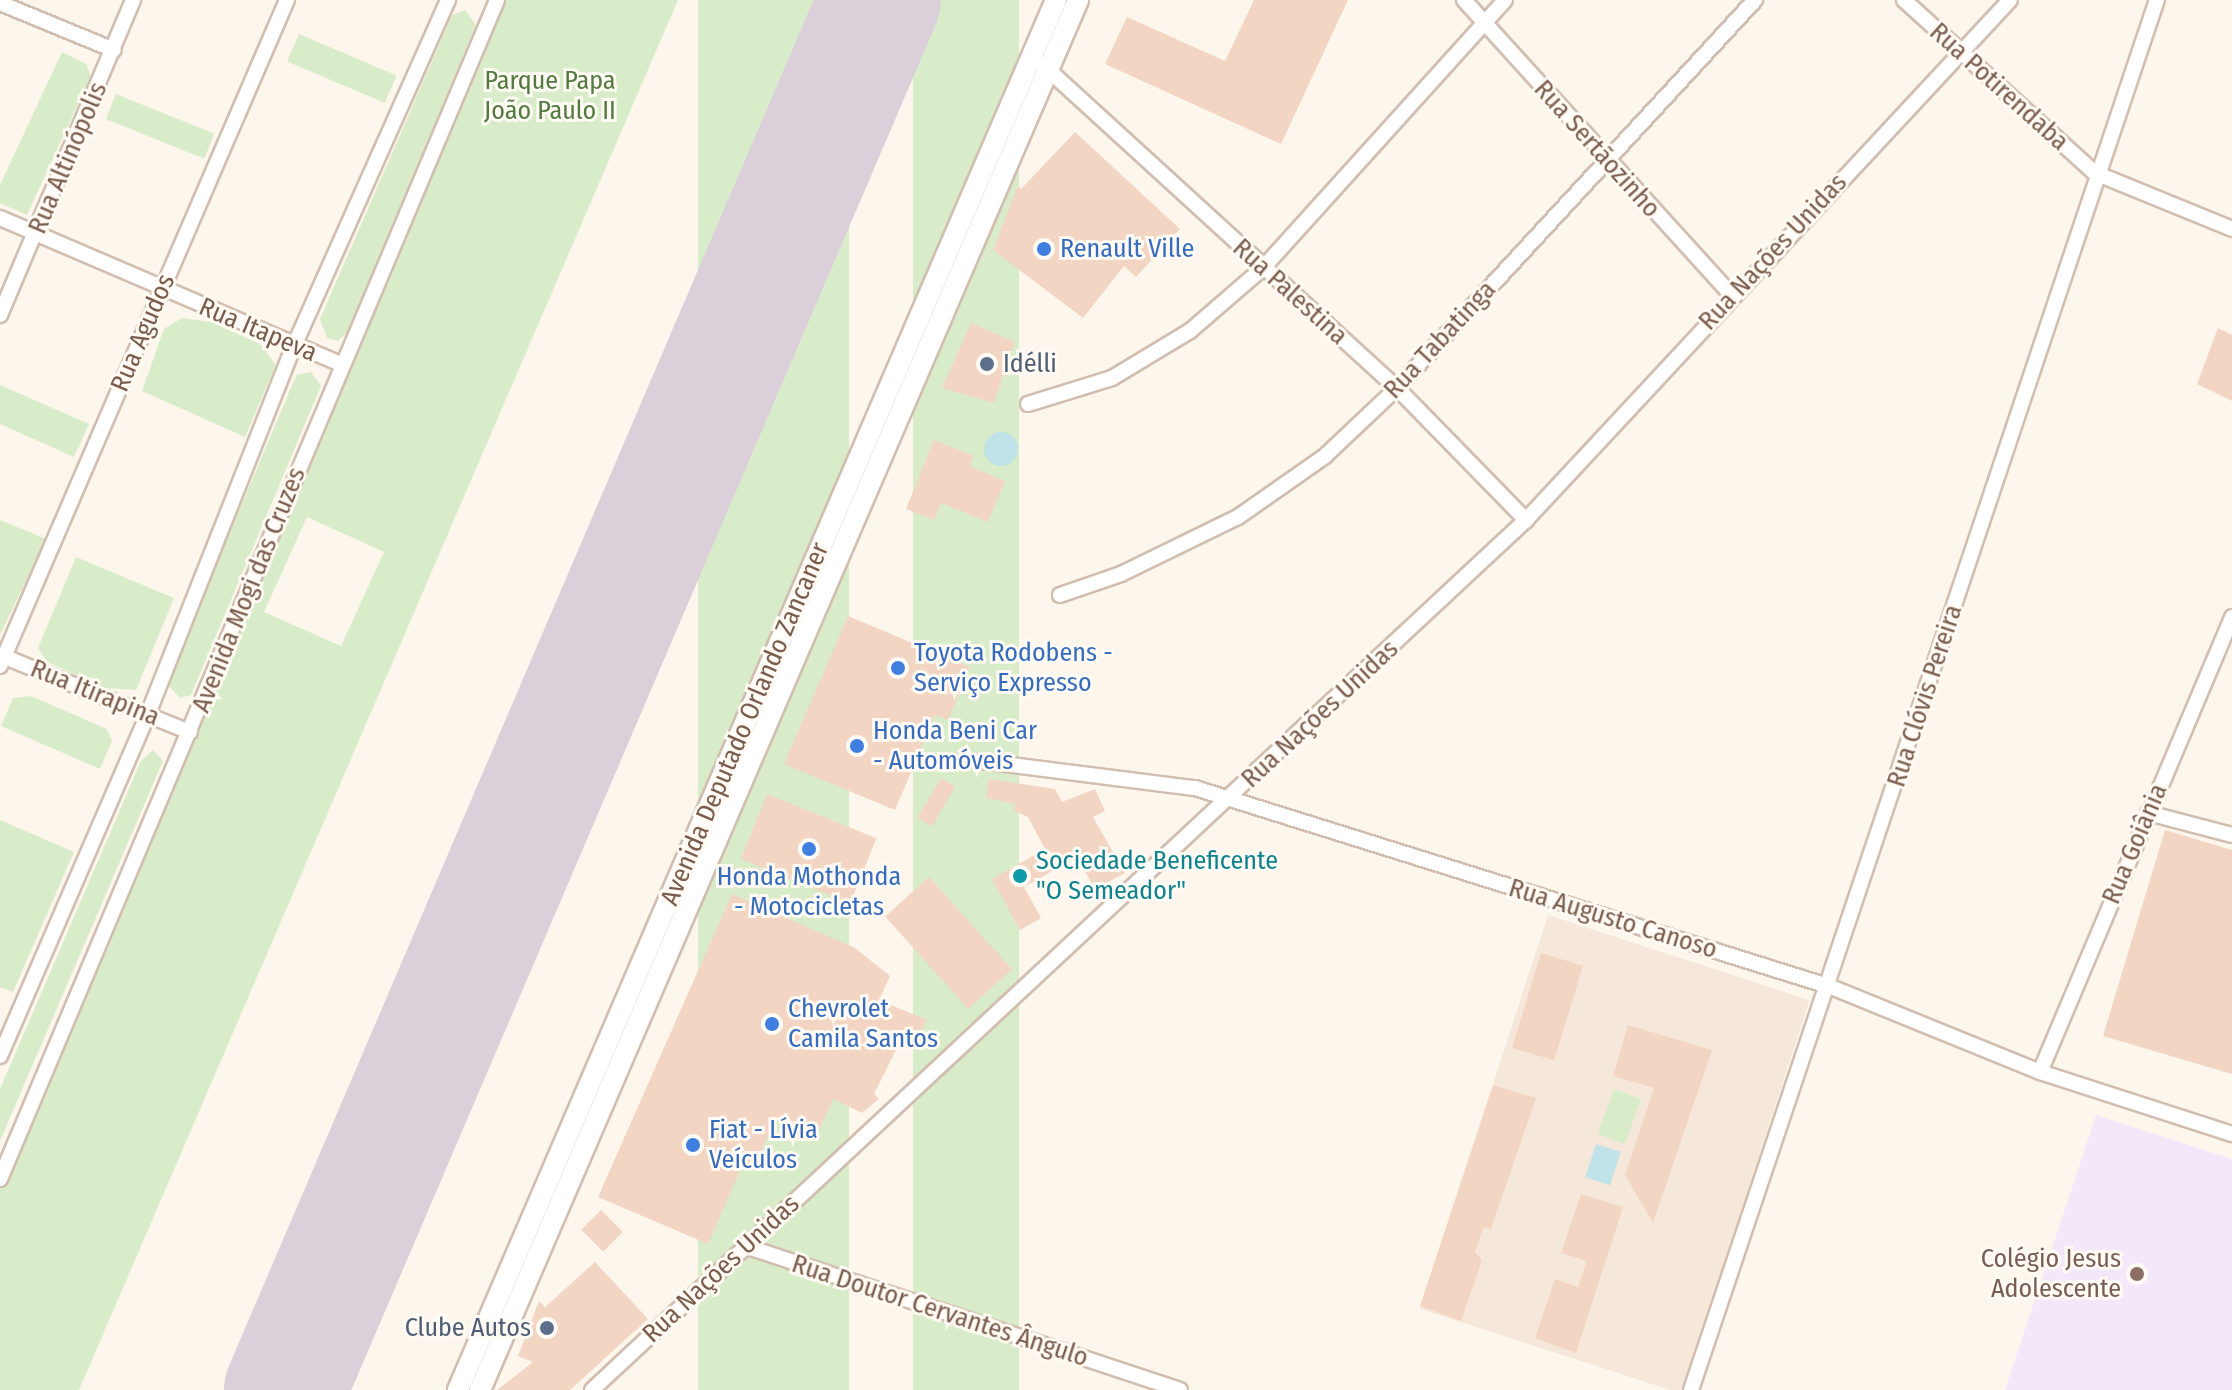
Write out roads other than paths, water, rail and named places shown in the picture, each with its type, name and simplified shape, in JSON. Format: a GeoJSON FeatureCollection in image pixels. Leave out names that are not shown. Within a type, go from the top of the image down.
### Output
{"type":"FeatureCollection","features":[{"type":"Feature","properties":{"kind":"main road"},"geometry":{"type":"LineString","coordinates":[[1053,7],[1046,31],[1051,40],[1059,38],[1075,8]]}},
{"type":"Feature","properties":{"kind":"main road","name":"Avenida Deputado Orlando Zancaner"},"geometry":{"type":"LineString","coordinates":[[1040,64],[1053,7]]}},
{"type":"Feature","properties":{"kind":"main road","name":"Avenida Deputado Orlando Zancaner"},"geometry":{"type":"LineString","coordinates":[[458,1390],[1040,64],[1075,8]]}},
{"type":"Feature","properties":{"kind":"main road","name":"Avenida Deputado Orlando Zancaner"},"geometry":{"type":"LineString","coordinates":[[480,1390],[1018,114]]}},
{"type":"Feature","properties":{"kind":"street","name":"Rua Altinópolis"},"geometry":{"type":"LineString","coordinates":[[0,315],[37,234],[133,0]]}},
{"type":"Feature","properties":{"kind":"street","name":"Rua Agudos"},"geometry":{"type":"LineString","coordinates":[[1,659],[287,0]]}},
{"type":"Feature","properties":{"kind":"street","name":"Avenida Mogi das Cruzes"},"geometry":{"type":"LineString","coordinates":[[0,1056],[148,714],[294,346],[448,0]]}},
{"type":"Feature","properties":{"kind":"street","name":"Avenida Mogi das Cruzes"},"geometry":{"type":"LineString","coordinates":[[0,1179],[497,0]]}},
{"type":"Feature","properties":{"kind":"street","name":"Rua Sertãozinho"},"geometry":{"type":"LineString","coordinates":[[1464,0],[1605,160],[1732,296]]}},
{"type":"Feature","properties":{"kind":"street"},"geometry":{"type":"LineString","coordinates":[[1028,404],[1112,378],[1190,331],[1263,268],[1505,0]]}},
{"type":"Feature","properties":{"kind":"street","name":"Rua Tabatinga"},"geometry":{"type":"LineString","coordinates":[[1060,595],[1121,574],[1238,517],[1325,456],[1397,388],[1755,0]]}},
{"type":"Feature","properties":{"kind":"street","name":"Rua Potirendaba"},"geometry":{"type":"LineString","coordinates":[[1904,0],[2095,173],[2232,229]]}},
{"type":"Feature","properties":{"kind":"street","name":"Rua Nações Unidas"},"geometry":{"type":"LineString","coordinates":[[592,1390],[1526,520],[1959,51],[2010,0]]}},
{"type":"Feature","properties":{"kind":"street","name":"Rua Clóvis Pereira"},"geometry":{"type":"LineString","coordinates":[[1691,1390],[1831,987],[2095,173],[2157,0]]}},
{"type":"Feature","properties":{"kind":"street"},"geometry":{"type":"LineString","coordinates":[[0,3],[114,50]]}},
{"type":"Feature","properties":{"kind":"street","name":"Rua Palestina"},"geometry":{"type":"LineString","coordinates":[[1040,64],[1397,388],[1526,520]]}},
{"type":"Feature","properties":{"kind":"street","name":"Rua Itapeva"},"geometry":{"type":"LineString","coordinates":[[0,218],[341,364]]}},
{"type":"Feature","properties":{"kind":"street","name":"Rua Goiânia"},"geometry":{"type":"LineString","coordinates":[[2040,1072],[2232,617]]}},
{"type":"Feature","properties":{"kind":"street","name":"Rua Itirapina"},"geometry":{"type":"LineString","coordinates":[[1,659],[190,732]]}},
{"type":"Feature","properties":{"kind":"street","name":"Rua Augusto Canoso"},"geometry":{"type":"LineString","coordinates":[[980,761],[1195,788],[1831,987],[2040,1072],[2232,1134]]}},
{"type":"Feature","properties":{"kind":"street"},"geometry":{"type":"LineString","coordinates":[[2148,813],[2232,835]]}},
{"type":"Feature","properties":{"kind":"street","name":"Rua Doutor Cervantes Ângulo"},"geometry":{"type":"LineString","coordinates":[[745,1246],[1180,1390]]}},
{"type":"Feature","properties":{"kind":"water"},"geometry":{"type":"Polygon","coordinates":[[[1001,432],[1013,437],[1018,449],[1013,461],[1001,466],[989,461],[984,449],[989,437],[1001,432]]]}},
{"type":"Feature","properties":{"kind":"water"},"geometry":{"type":"Polygon","coordinates":[[[1596,1144],[1621,1152],[1610,1185],[1585,1177],[1596,1144]]]}},
{"type":"Feature","properties":{"kind":"place","name":"Renault Ville"},"geometry":{"type":"Point","coordinates":[1044,249]}},
{"type":"Feature","properties":{"kind":"place","name":"Idélli"},"geometry":{"type":"Point","coordinates":[987,364]}},
{"type":"Feature","properties":{"kind":"place","name":"Toyota Rodobens - Serviço Expresso"},"geometry":{"type":"Point","coordinates":[898,668]}},
{"type":"Feature","properties":{"kind":"place","name":"Honda Beni Car - Automóveis"},"geometry":{"type":"Point","coordinates":[857,746]}},
{"type":"Feature","properties":{"kind":"place","name":"Honda Mothonda - Motocicletas"},"geometry":{"type":"Point","coordinates":[809,849]}},
{"type":"Feature","properties":{"kind":"place","name":"Sociedade Beneficente \"O Semeador\""},"geometry":{"type":"Point","coordinates":[1020,876]}},
{"type":"Feature","properties":{"kind":"place","name":"Chevrolet Camila Santos"},"geometry":{"type":"Point","coordinates":[772,1024]}},
{"type":"Feature","properties":{"kind":"place","name":"Fiat - Lívia Veículos"},"geometry":{"type":"Point","coordinates":[693,1145]}},
{"type":"Feature","properties":{"kind":"place","name":"Colégio Jesus Adolescente"},"geometry":{"type":"Point","coordinates":[2137,1274]}},
{"type":"Feature","properties":{"kind":"place","name":"Clube Autos"},"geometry":{"type":"Point","coordinates":[547,1328]}},
{"type":"Feature","properties":{"kind":"park label","name":"Parque Papa João Paulo II"},"geometry":{"type":"Point","coordinates":[550,96]}}]}
